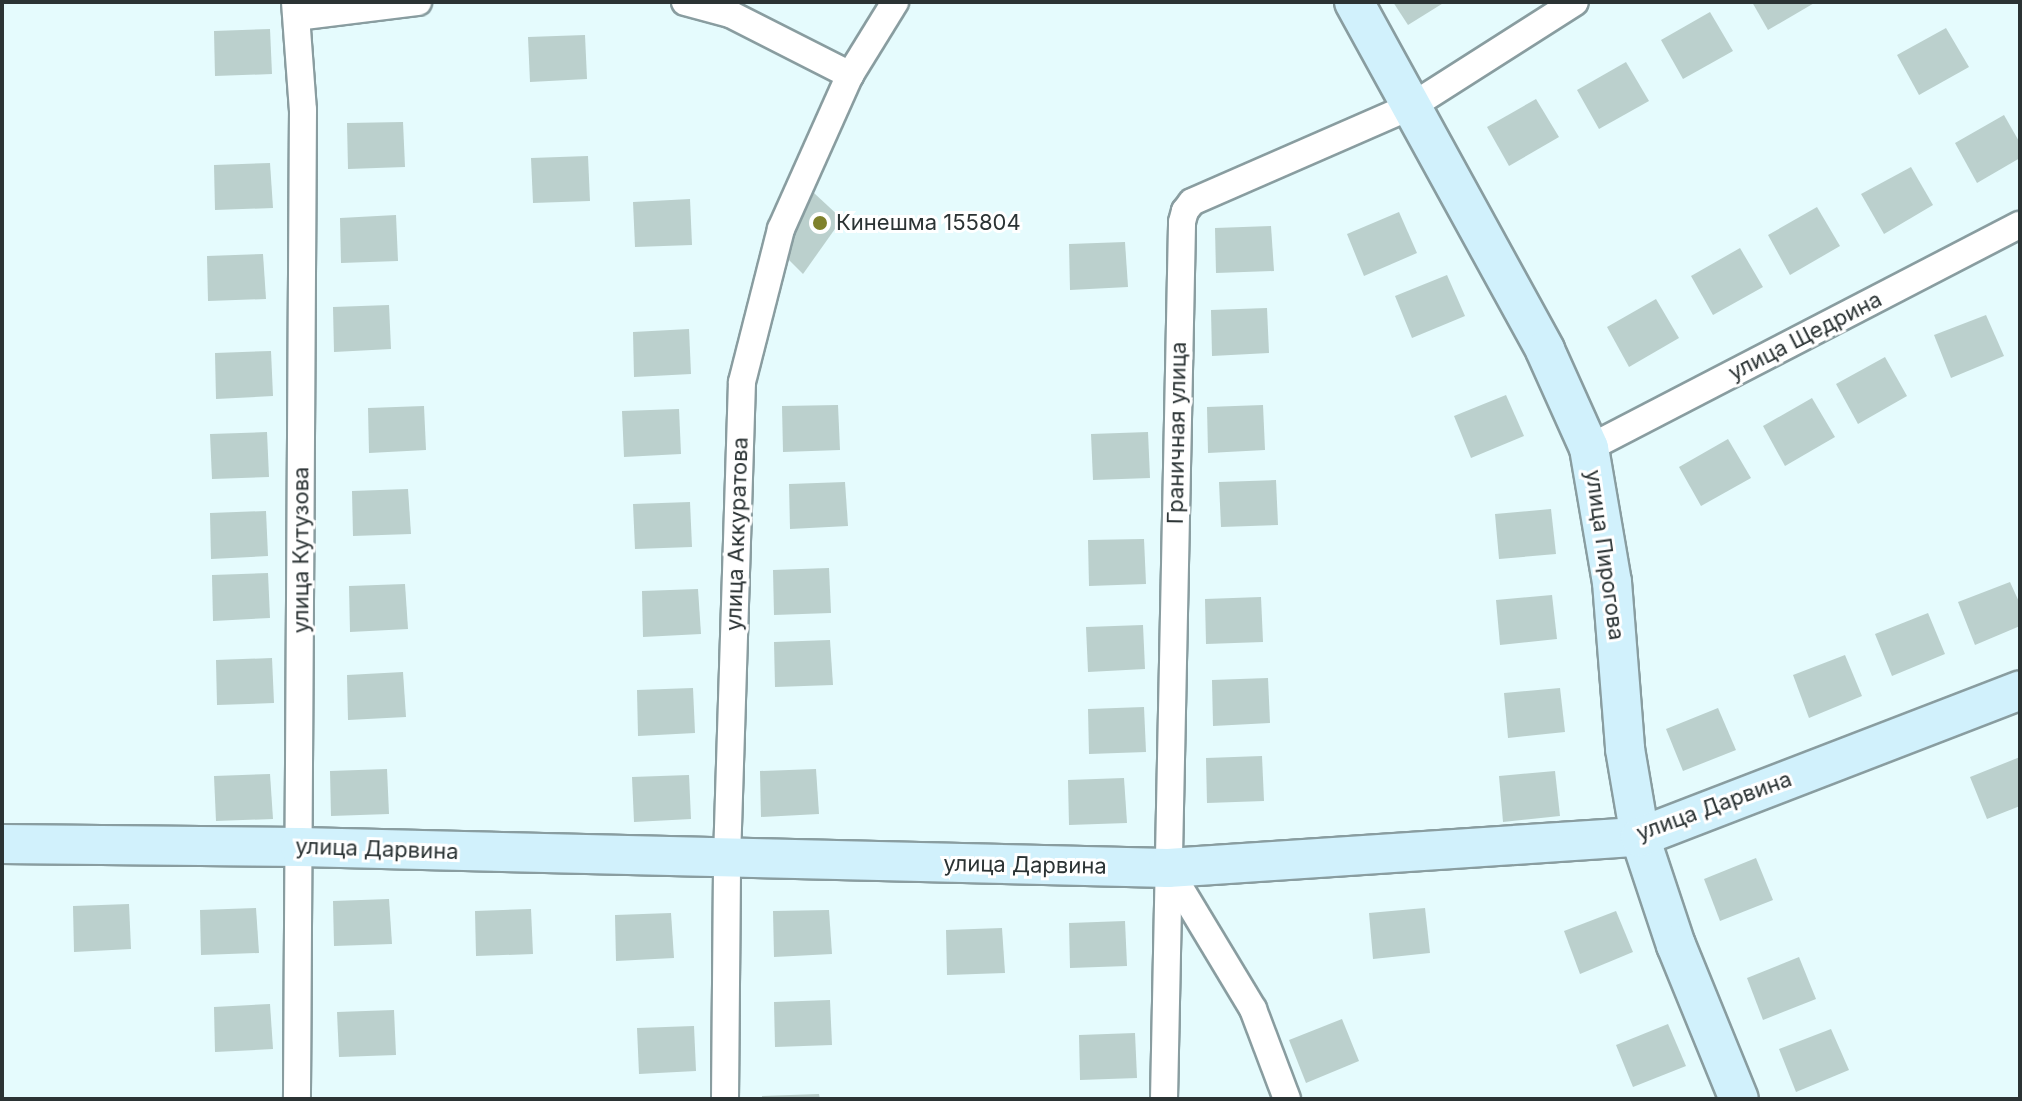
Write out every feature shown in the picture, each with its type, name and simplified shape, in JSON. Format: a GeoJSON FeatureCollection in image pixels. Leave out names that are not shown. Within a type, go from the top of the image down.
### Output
{"type":"FeatureCollection","features":[{"type":"Feature","properties":{"kind":"street"},"geometry":{"type":"LineString","coordinates":[[296,9],[418,2]]}},
{"type":"Feature","properties":{"kind":"street"},"geometry":{"type":"LineString","coordinates":[[685,2],[730,14],[850,75]]}},
{"type":"Feature","properties":{"kind":"street","name":"улица Аккуратова"},"geometry":{"type":"LineString","coordinates":[[725,1099],[727,859],[742,382],[781,229],[850,75],[895,2]]}},
{"type":"Feature","properties":{"kind":"street","name":"улица Пирогова"},"geometry":{"type":"LineString","coordinates":[[1354,2],[1545,350],[1589,448],[1612,582],[1625,749],[1640,837],[1676,945],[1739,1099]]}},
{"type":"Feature","properties":{"kind":"street","name":"Граничная улица"},"geometry":{"type":"LineString","coordinates":[[1164,1099],[1182,222],[1185,211],[1192,202],[1412,106],[1575,2]]}},
{"type":"Feature","properties":{"kind":"street","name":"улица Кутузова"},"geometry":{"type":"LineString","coordinates":[[296,9],[303,110],[297,1099]]}},
{"type":"Feature","properties":{"kind":"street","name":"улица Щедрина"},"geometry":{"type":"LineString","coordinates":[[1589,448],[2020,225]]}},
{"type":"Feature","properties":{"kind":"street","name":"улица Дарвина"},"geometry":{"type":"LineString","coordinates":[[2,844],[300,847],[1168,868],[1640,837],[2020,690]]}},
{"type":"Feature","properties":{"kind":"street"},"geometry":{"type":"LineString","coordinates":[[1168,868],[1253,1009],[1287,1099]]}},
{"type":"Feature","properties":{"kind":"building"},"geometry":{"type":"Polygon","coordinates":[[[1393,2],[1445,2],[1408,25],[1393,2]]]}},
{"type":"Feature","properties":{"kind":"building"},"geometry":{"type":"Polygon","coordinates":[[[1752,2],[1816,2],[1768,30],[1752,2]]]}},
{"type":"Feature","properties":{"kind":"building"},"geometry":{"type":"Polygon","coordinates":[[[1710,12],[1733,51],[1683,79],[1661,40],[1710,12]]]}},
{"type":"Feature","properties":{"kind":"building"},"geometry":{"type":"Polygon","coordinates":[[[1946,28],[1969,67],[1919,95],[1897,55],[1946,28]]]}},
{"type":"Feature","properties":{"kind":"building"},"geometry":{"type":"Polygon","coordinates":[[[270,29],[272,74],[215,76],[214,31],[270,29]]]}},
{"type":"Feature","properties":{"kind":"building"},"geometry":{"type":"Polygon","coordinates":[[[585,35],[587,79],[530,82],[528,37],[585,35]]]}},
{"type":"Feature","properties":{"kind":"building"},"geometry":{"type":"Polygon","coordinates":[[[1626,62],[1649,101],[1599,129],[1577,90],[1626,62]]]}},
{"type":"Feature","properties":{"kind":"building"},"geometry":{"type":"Polygon","coordinates":[[[1536,99],[1559,137],[1509,166],[1487,127],[1536,99]]]}},
{"type":"Feature","properties":{"kind":"building"},"geometry":{"type":"Polygon","coordinates":[[[2004,115],[2020,143],[2020,158],[1977,183],[1955,143],[2004,115]]]}},
{"type":"Feature","properties":{"kind":"building"},"geometry":{"type":"Polygon","coordinates":[[[403,122],[405,167],[348,169],[347,123],[403,122]]]}},
{"type":"Feature","properties":{"kind":"building"},"geometry":{"type":"Polygon","coordinates":[[[588,156],[590,201],[533,203],[531,158],[588,156]]]}},
{"type":"Feature","properties":{"kind":"building"},"geometry":{"type":"Polygon","coordinates":[[[270,163],[273,208],[215,210],[214,165],[270,163]]]}},
{"type":"Feature","properties":{"kind":"building"},"geometry":{"type":"Polygon","coordinates":[[[1911,167],[1933,205],[1884,234],[1861,194],[1911,167]]]}},
{"type":"Feature","properties":{"kind":"building"},"geometry":{"type":"Polygon","coordinates":[[[814,193],[842,219],[803,274],[783,254],[814,193]]]}},
{"type":"Feature","properties":{"kind":"building"},"geometry":{"type":"Polygon","coordinates":[[[690,199],[692,245],[635,247],[633,202],[690,199]]]}},
{"type":"Feature","properties":{"kind":"building"},"geometry":{"type":"Polygon","coordinates":[[[1817,207],[1840,246],[1790,275],[1768,235],[1817,207]]]}},
{"type":"Feature","properties":{"kind":"building"},"geometry":{"type":"Polygon","coordinates":[[[1399,212],[1417,253],[1364,276],[1347,234],[1399,212]]]}},
{"type":"Feature","properties":{"kind":"building"},"geometry":{"type":"Polygon","coordinates":[[[396,215],[398,261],[341,263],[340,218],[396,215]]]}},
{"type":"Feature","properties":{"kind":"building"},"geometry":{"type":"Polygon","coordinates":[[[1271,226],[1274,271],[1216,273],[1215,228],[1271,226]]]}},
{"type":"Feature","properties":{"kind":"building"},"geometry":{"type":"Polygon","coordinates":[[[1125,242],[1128,287],[1070,290],[1069,244],[1125,242]]]}},
{"type":"Feature","properties":{"kind":"building"},"geometry":{"type":"Polygon","coordinates":[[[1740,248],[1763,287],[1713,315],[1691,276],[1740,248]]]}},
{"type":"Feature","properties":{"kind":"building"},"geometry":{"type":"Polygon","coordinates":[[[263,254],[266,299],[208,301],[207,256],[263,254]]]}},
{"type":"Feature","properties":{"kind":"building"},"geometry":{"type":"Polygon","coordinates":[[[1447,275],[1465,316],[1412,338],[1395,296],[1447,275]]]}},
{"type":"Feature","properties":{"kind":"building"},"geometry":{"type":"Polygon","coordinates":[[[1656,299],[1679,338],[1629,367],[1607,327],[1656,299]]]}},
{"type":"Feature","properties":{"kind":"building"},"geometry":{"type":"Polygon","coordinates":[[[389,305],[391,349],[334,352],[333,307],[389,305]]]}},
{"type":"Feature","properties":{"kind":"building"},"geometry":{"type":"Polygon","coordinates":[[[1267,308],[1269,353],[1212,356],[1211,310],[1267,308]]]}},
{"type":"Feature","properties":{"kind":"building"},"geometry":{"type":"Polygon","coordinates":[[[1986,315],[2004,356],[1951,378],[1934,335],[1986,315]]]}},
{"type":"Feature","properties":{"kind":"building"},"geometry":{"type":"Polygon","coordinates":[[[689,329],[691,374],[634,377],[633,332],[689,329]]]}},
{"type":"Feature","properties":{"kind":"building"},"geometry":{"type":"Polygon","coordinates":[[[271,351],[273,396],[216,399],[215,353],[271,351]]]}},
{"type":"Feature","properties":{"kind":"building"},"geometry":{"type":"Polygon","coordinates":[[[1885,357],[1907,396],[1858,424],[1836,384],[1885,357]]]}},
{"type":"Feature","properties":{"kind":"building"},"geometry":{"type":"Polygon","coordinates":[[[1506,395],[1524,436],[1471,458],[1454,416],[1506,395]]]}},
{"type":"Feature","properties":{"kind":"building"},"geometry":{"type":"Polygon","coordinates":[[[1812,398],[1835,437],[1785,466],[1763,426],[1812,398]]]}},
{"type":"Feature","properties":{"kind":"building"},"geometry":{"type":"Polygon","coordinates":[[[838,405],[840,450],[783,452],[782,406],[838,405]]]}},
{"type":"Feature","properties":{"kind":"building"},"geometry":{"type":"Polygon","coordinates":[[[1263,405],[1265,450],[1208,453],[1207,407],[1263,405]]]}},
{"type":"Feature","properties":{"kind":"building"},"geometry":{"type":"Polygon","coordinates":[[[424,406],[426,450],[369,453],[368,408],[424,406]]]}},
{"type":"Feature","properties":{"kind":"building"},"geometry":{"type":"Polygon","coordinates":[[[679,409],[681,454],[624,457],[622,411],[679,409]]]}},
{"type":"Feature","properties":{"kind":"building"},"geometry":{"type":"Polygon","coordinates":[[[267,432],[269,477],[212,479],[210,434],[267,432]]]}},
{"type":"Feature","properties":{"kind":"building"},"geometry":{"type":"Polygon","coordinates":[[[1148,432],[1150,478],[1093,480],[1091,434],[1148,432]]]}},
{"type":"Feature","properties":{"kind":"building"},"geometry":{"type":"Polygon","coordinates":[[[1728,439],[1751,478],[1701,506],[1679,467],[1728,439]]]}},
{"type":"Feature","properties":{"kind":"building"},"geometry":{"type":"Polygon","coordinates":[[[1276,480],[1278,525],[1221,527],[1219,482],[1276,480]]]}},
{"type":"Feature","properties":{"kind":"building"},"geometry":{"type":"Polygon","coordinates":[[[845,482],[848,526],[790,529],[789,484],[845,482]]]}},
{"type":"Feature","properties":{"kind":"building"},"geometry":{"type":"Polygon","coordinates":[[[408,489],[411,534],[353,536],[352,491],[408,489]]]}},
{"type":"Feature","properties":{"kind":"building"},"geometry":{"type":"Polygon","coordinates":[[[690,502],[692,547],[635,549],[633,504],[690,502]]]}},
{"type":"Feature","properties":{"kind":"building"},"geometry":{"type":"Polygon","coordinates":[[[1551,509],[1556,554],[1499,559],[1495,514],[1551,509]]]}},
{"type":"Feature","properties":{"kind":"building"},"geometry":{"type":"Polygon","coordinates":[[[266,511],[268,556],[211,559],[210,513],[266,511]]]}},
{"type":"Feature","properties":{"kind":"building"},"geometry":{"type":"Polygon","coordinates":[[[1144,539],[1146,584],[1089,586],[1088,540],[1144,539]]]}},
{"type":"Feature","properties":{"kind":"building"},"geometry":{"type":"Polygon","coordinates":[[[829,568],[831,613],[774,615],[773,570],[829,568]]]}},
{"type":"Feature","properties":{"kind":"building"},"geometry":{"type":"Polygon","coordinates":[[[268,573],[270,618],[213,621],[212,575],[268,573]]]}},
{"type":"Feature","properties":{"kind":"building"},"geometry":{"type":"Polygon","coordinates":[[[2010,582],[2020,604],[2020,626],[1975,645],[1958,602],[2010,582]]]}},
{"type":"Feature","properties":{"kind":"building"},"geometry":{"type":"Polygon","coordinates":[[[405,584],[408,629],[350,632],[349,586],[405,584]]]}},
{"type":"Feature","properties":{"kind":"building"},"geometry":{"type":"Polygon","coordinates":[[[698,589],[701,634],[643,637],[642,591],[698,589]]]}},
{"type":"Feature","properties":{"kind":"building"},"geometry":{"type":"Polygon","coordinates":[[[1552,595],[1557,639],[1500,645],[1496,600],[1552,595]]]}},
{"type":"Feature","properties":{"kind":"building"},"geometry":{"type":"Polygon","coordinates":[[[1261,597],[1263,642],[1206,644],[1205,599],[1261,597]]]}},
{"type":"Feature","properties":{"kind":"building"},"geometry":{"type":"Polygon","coordinates":[[[1928,613],[1945,654],[1892,676],[1875,634],[1928,613]]]}},
{"type":"Feature","properties":{"kind":"building"},"geometry":{"type":"Polygon","coordinates":[[[1143,625],[1145,669],[1088,672],[1086,627],[1143,625]]]}},
{"type":"Feature","properties":{"kind":"building"},"geometry":{"type":"Polygon","coordinates":[[[830,640],[833,685],[775,687],[774,642],[830,640]]]}},
{"type":"Feature","properties":{"kind":"building"},"geometry":{"type":"Polygon","coordinates":[[[1845,655],[1862,696],[1809,718],[1793,675],[1845,655]]]}},
{"type":"Feature","properties":{"kind":"building"},"geometry":{"type":"Polygon","coordinates":[[[272,658],[274,703],[217,705],[216,660],[272,658]]]}},
{"type":"Feature","properties":{"kind":"building"},"geometry":{"type":"Polygon","coordinates":[[[403,672],[406,717],[348,720],[347,675],[403,672]]]}},
{"type":"Feature","properties":{"kind":"building"},"geometry":{"type":"Polygon","coordinates":[[[1268,678],[1270,723],[1213,726],[1212,680],[1268,678]]]}},
{"type":"Feature","properties":{"kind":"building"},"geometry":{"type":"Polygon","coordinates":[[[693,688],[695,733],[638,736],[637,690],[693,688]]]}},
{"type":"Feature","properties":{"kind":"building"},"geometry":{"type":"Polygon","coordinates":[[[1560,688],[1565,732],[1508,738],[1504,693],[1560,688]]]}},
{"type":"Feature","properties":{"kind":"building"},"geometry":{"type":"Polygon","coordinates":[[[1144,707],[1146,752],[1089,754],[1088,709],[1144,707]]]}},
{"type":"Feature","properties":{"kind":"building"},"geometry":{"type":"Polygon","coordinates":[[[1718,708],[1736,750],[1683,771],[1666,729],[1718,708]]]}},
{"type":"Feature","properties":{"kind":"building"},"geometry":{"type":"Polygon","coordinates":[[[1262,756],[1264,801],[1207,803],[1206,758],[1262,756]]]}},
{"type":"Feature","properties":{"kind":"building"},"geometry":{"type":"Polygon","coordinates":[[[2020,757],[2020,806],[1987,819],[1970,777],[2020,757]]]}},
{"type":"Feature","properties":{"kind":"building"},"geometry":{"type":"Polygon","coordinates":[[[387,769],[389,814],[331,816],[330,771],[387,769]]]}},
{"type":"Feature","properties":{"kind":"building"},"geometry":{"type":"Polygon","coordinates":[[[816,769],[819,814],[761,817],[760,771],[816,769]]]}},
{"type":"Feature","properties":{"kind":"building"},"geometry":{"type":"Polygon","coordinates":[[[1555,771],[1560,816],[1503,822],[1499,776],[1555,771]]]}},
{"type":"Feature","properties":{"kind":"building"},"geometry":{"type":"Polygon","coordinates":[[[270,774],[273,819],[216,821],[214,776],[270,774]]]}},
{"type":"Feature","properties":{"kind":"building"},"geometry":{"type":"Polygon","coordinates":[[[689,775],[691,819],[634,822],[632,777],[689,775]]]}},
{"type":"Feature","properties":{"kind":"building"},"geometry":{"type":"Polygon","coordinates":[[[1124,778],[1127,823],[1069,825],[1068,780],[1124,778]]]}},
{"type":"Feature","properties":{"kind":"building"},"geometry":{"type":"Polygon","coordinates":[[[1756,858],[1773,900],[1720,921],[1704,879],[1756,858]]]}},
{"type":"Feature","properties":{"kind":"building"},"geometry":{"type":"Polygon","coordinates":[[[389,899],[392,944],[334,946],[333,901],[389,899]]]}},
{"type":"Feature","properties":{"kind":"building"},"geometry":{"type":"Polygon","coordinates":[[[129,904],[131,949],[74,952],[73,906],[129,904]]]}},
{"type":"Feature","properties":{"kind":"building"},"geometry":{"type":"Polygon","coordinates":[[[256,908],[259,953],[201,955],[200,910],[256,908]]]}},
{"type":"Feature","properties":{"kind":"building"},"geometry":{"type":"Polygon","coordinates":[[[1425,908],[1430,953],[1373,959],[1369,913],[1425,908]]]}},
{"type":"Feature","properties":{"kind":"building"},"geometry":{"type":"Polygon","coordinates":[[[531,909],[533,954],[476,956],[475,911],[531,909]]]}},
{"type":"Feature","properties":{"kind":"building"},"geometry":{"type":"Polygon","coordinates":[[[829,910],[832,954],[774,957],[773,911],[829,910]]]}},
{"type":"Feature","properties":{"kind":"building"},"geometry":{"type":"Polygon","coordinates":[[[1616,911],[1633,952],[1580,974],[1564,931],[1616,911]]]}},
{"type":"Feature","properties":{"kind":"building"},"geometry":{"type":"Polygon","coordinates":[[[671,913],[674,958],[616,961],[615,915],[671,913]]]}},
{"type":"Feature","properties":{"kind":"building"},"geometry":{"type":"Polygon","coordinates":[[[1125,921],[1127,966],[1070,968],[1069,923],[1125,921]]]}},
{"type":"Feature","properties":{"kind":"building"},"geometry":{"type":"Polygon","coordinates":[[[1002,928],[1005,973],[947,975],[946,930],[1002,928]]]}},
{"type":"Feature","properties":{"kind":"building"},"geometry":{"type":"Polygon","coordinates":[[[1799,957],[1816,999],[1763,1020],[1747,978],[1799,957]]]}},
{"type":"Feature","properties":{"kind":"building"},"geometry":{"type":"Polygon","coordinates":[[[830,1000],[832,1045],[775,1047],[774,1002],[830,1000]]]}},
{"type":"Feature","properties":{"kind":"building"},"geometry":{"type":"Polygon","coordinates":[[[270,1004],[273,1049],[215,1052],[214,1007],[270,1004]]]}},
{"type":"Feature","properties":{"kind":"building"},"geometry":{"type":"Polygon","coordinates":[[[394,1010],[396,1055],[339,1057],[337,1012],[394,1010]]]}},
{"type":"Feature","properties":{"kind":"building"},"geometry":{"type":"Polygon","coordinates":[[[1342,1019],[1359,1061],[1306,1083],[1289,1040],[1342,1019]]]}},
{"type":"Feature","properties":{"kind":"building"},"geometry":{"type":"Polygon","coordinates":[[[1668,1024],[1686,1066],[1633,1087],[1616,1045],[1668,1024]]]}},
{"type":"Feature","properties":{"kind":"building"},"geometry":{"type":"Polygon","coordinates":[[[694,1026],[696,1071],[639,1074],[637,1028],[694,1026]]]}},
{"type":"Feature","properties":{"kind":"building"},"geometry":{"type":"Polygon","coordinates":[[[1831,1029],[1849,1070],[1796,1092],[1779,1049],[1831,1029]]]}},
{"type":"Feature","properties":{"kind":"building"},"geometry":{"type":"Polygon","coordinates":[[[1135,1033],[1137,1078],[1080,1080],[1079,1035],[1135,1033]]]}},
{"type":"Feature","properties":{"kind":"building"},"geometry":{"type":"Polygon","coordinates":[[[819,1094],[820,1099],[762,1099],[762,1096],[819,1094]]]}},
{"type":"Feature","properties":{"kind":"place","name":"Кинешма 155804"},"geometry":{"type":"Point","coordinates":[820,223]}}]}
